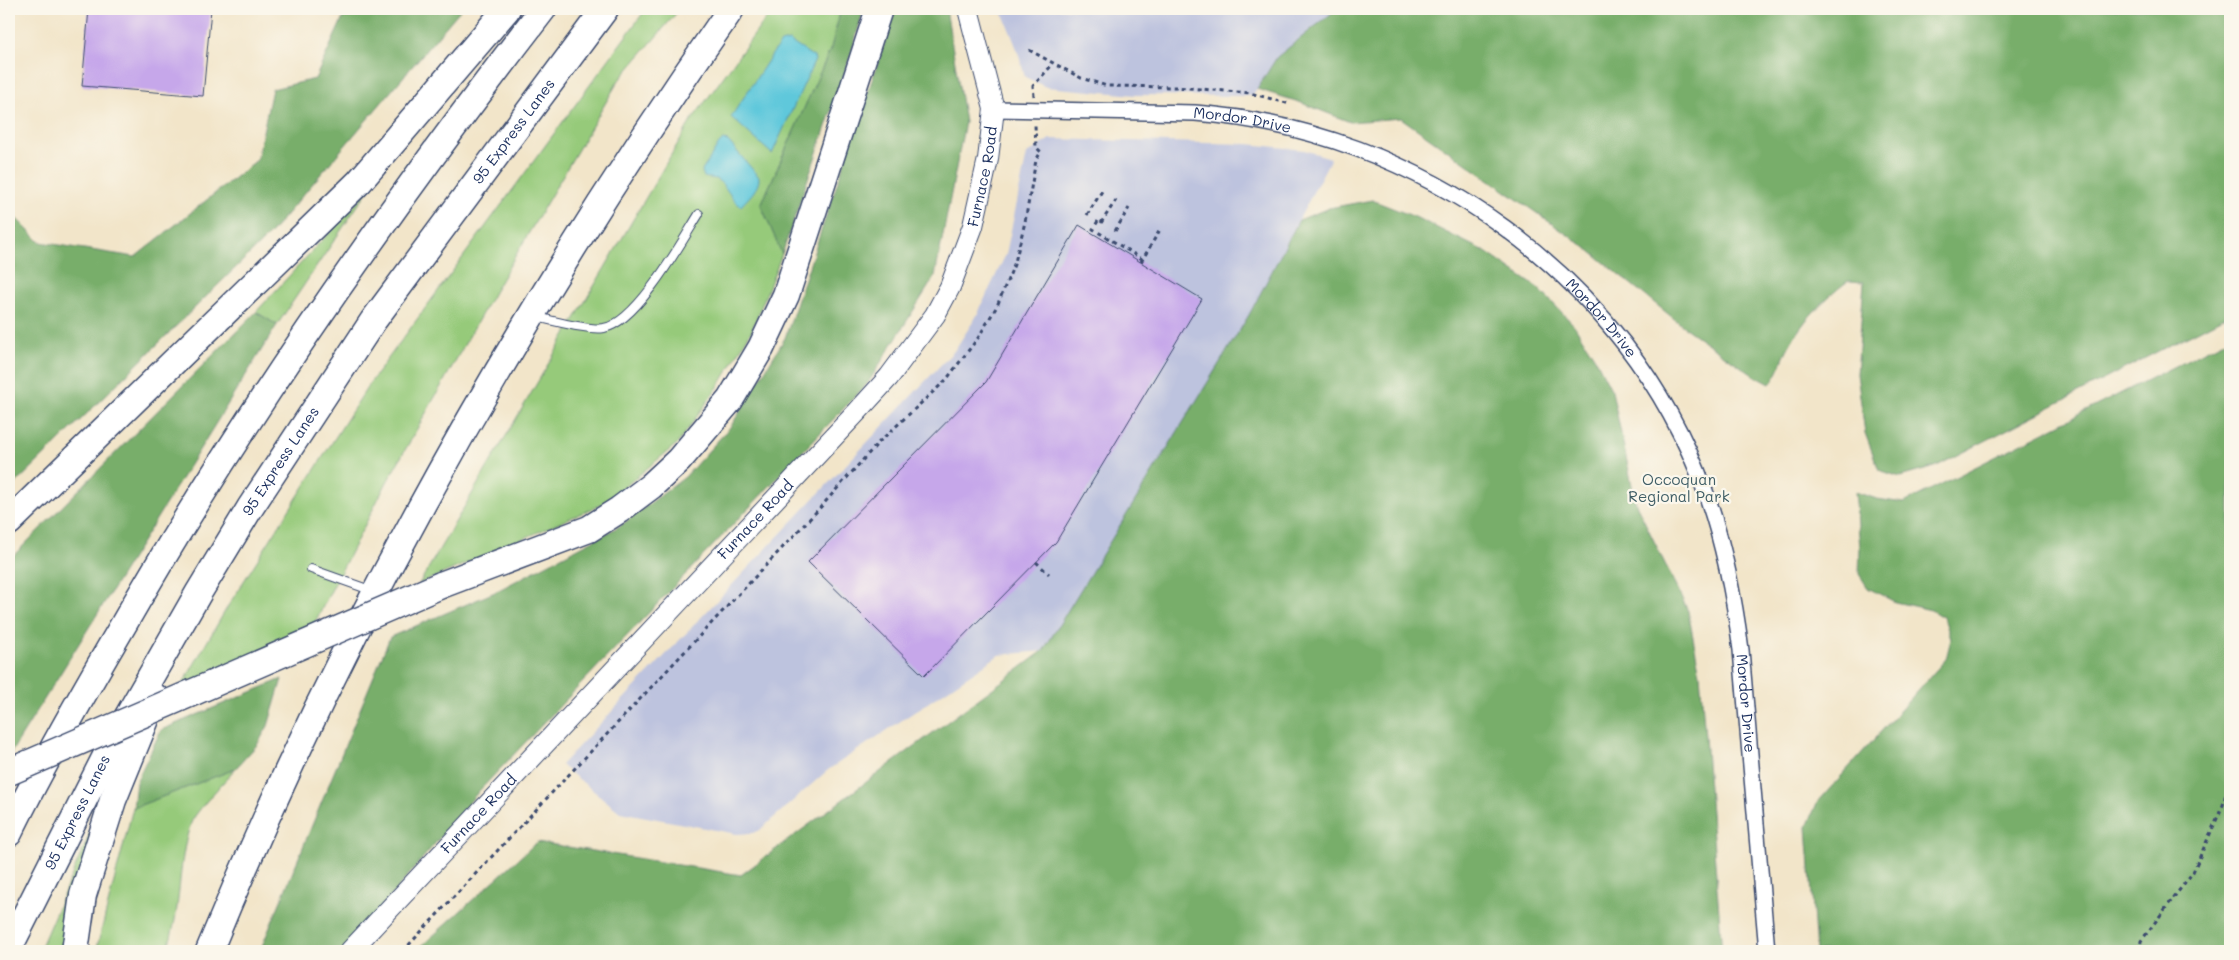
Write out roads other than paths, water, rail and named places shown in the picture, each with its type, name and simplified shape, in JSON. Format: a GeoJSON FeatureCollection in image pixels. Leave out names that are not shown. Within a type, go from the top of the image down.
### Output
{"type":"FeatureCollection","features":[{"type":"Feature","properties":{"kind":"highway"},"geometry":{"type":"LineString","coordinates":[[9,522],[359,182],[507,9]]}},
{"type":"Feature","properties":{"kind":"highway"},"geometry":{"type":"LineString","coordinates":[[9,833],[76,706],[131,610],[190,510],[241,430],[387,218],[543,9]]}},
{"type":"Feature","properties":{"kind":"highway","name":"95 Express Lanes"},"geometry":{"type":"LineString","coordinates":[[9,948],[112,744],[199,592],[250,508],[373,320],[605,9]]}},
{"type":"Feature","properties":{"kind":"highway"},"geometry":{"type":"LineString","coordinates":[[209,951],[302,740],[375,592],[473,412],[529,316],[631,155],[731,9]]}},
{"type":"Feature","properties":{"kind":"highway"},"geometry":{"type":"LineString","coordinates":[[9,772],[441,585],[589,529],[619,510],[650,486],[679,460],[730,400],[762,348],[786,295],[879,9]]}},
{"type":"Feature","properties":{"kind":"highway"},"geometry":{"type":"LineString","coordinates":[[74,951],[83,895],[113,800],[199,592]]}},
{"type":"Feature","properties":{"kind":"main road","name":"Furnace Road"},"geometry":{"type":"LineString","coordinates":[[350,951],[858,411],[917,341],[950,287],[971,234],[988,160],[994,109],[968,9]]}},
{"type":"Feature","properties":{"kind":"street","name":"Mordor Drive"},"geometry":{"type":"LineString","coordinates":[[994,109],[1221,115],[1289,128],[1351,145],[1418,174],[1478,208],[1524,242],[1561,274],[1596,311],[1631,354],[1659,397],[1684,442],[1704,489],[1722,546],[1735,604],[1741,650],[1767,951]]}},
{"type":"Feature","properties":{"kind":"lane"},"geometry":{"type":"LineString","coordinates":[[529,316],[598,328],[620,322],[648,290],[699,214]]}},
{"type":"Feature","properties":{"kind":"lane"},"geometry":{"type":"LineString","coordinates":[[311,569],[375,592]]}},
{"type":"Feature","properties":{"kind":"water"},"geometry":{"type":"Polygon","coordinates":[[[789,41],[814,57],[815,60],[772,154],[731,117],[773,53],[781,43],[789,41]]]}},
{"type":"Feature","properties":{"kind":"water"},"geometry":{"type":"Polygon","coordinates":[[[723,140],[728,141],[759,177],[756,189],[741,206],[734,201],[720,182],[716,179],[704,177],[702,171],[723,140]]]}},
{"type":"Feature","properties":{"kind":"park label","name":"Occoquan Regional Park"},"geometry":{"type":"Point","coordinates":[1679,488]}}]}
